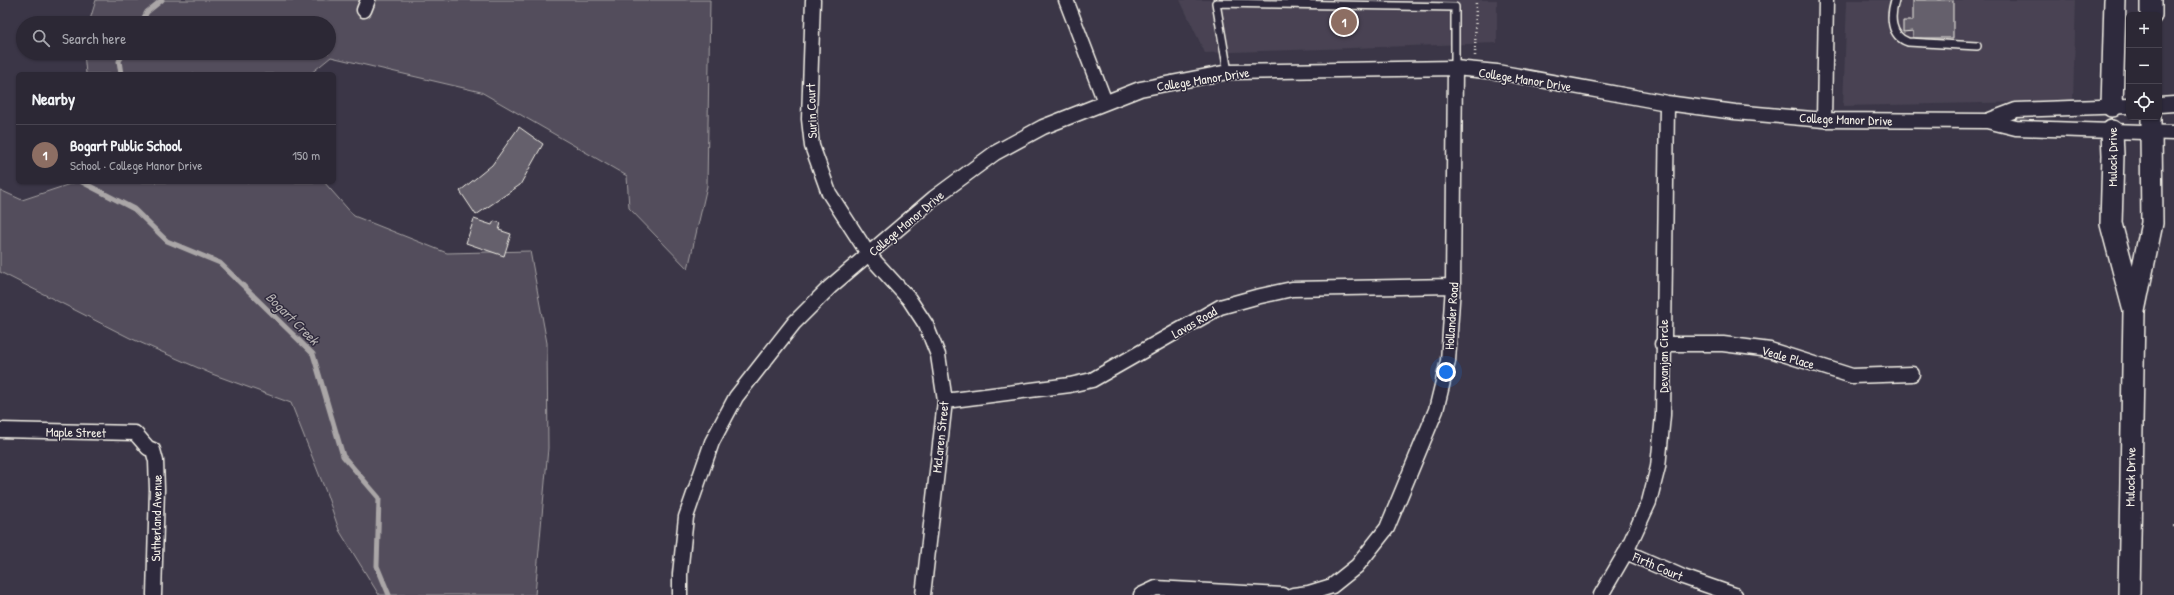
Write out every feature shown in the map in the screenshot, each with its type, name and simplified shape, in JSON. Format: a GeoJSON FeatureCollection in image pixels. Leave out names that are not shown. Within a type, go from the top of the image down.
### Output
{"type":"FeatureCollection","features":[{"type":"Feature","properties":{"kind":"main road","name":"Mulock Drive"},"geometry":{"type":"LineString","coordinates":[[2115,0],[2121,106],[2112,131],[2113,156],[2111,224],[2134,311]]}},
{"type":"Feature","properties":{"kind":"main road"},"geometry":{"type":"LineString","coordinates":[[2151,0],[2151,12]]}},
{"type":"Feature","properties":{"kind":"main road","name":"Mulock Drive"},"geometry":{"type":"LineString","coordinates":[[2129,595],[2134,311],[2152,223],[2151,124]]}},
{"type":"Feature","properties":{"kind":"street","name":"Surin Court"},"geometry":{"type":"LineString","coordinates":[[813,0],[809,119],[812,146],[829,193],[869,255]]}},
{"type":"Feature","properties":{"kind":"street"},"geometry":{"type":"LineString","coordinates":[[1066,0],[1105,102]]}},
{"type":"Feature","properties":{"kind":"street"},"geometry":{"type":"LineString","coordinates":[[1824,120],[1826,0]]}},
{"type":"Feature","properties":{"kind":"street","name":"College Manor Drive"},"geometry":{"type":"LineString","coordinates":[[680,595],[680,574],[686,517],[712,442],[736,397],[794,323],[830,287],[934,198],[995,154],[1043,127],[1140,89],[1228,72],[1455,68],[1497,72],[1667,103],[1824,120],[1987,121],[2016,128],[2112,131],[2151,124],[2174,133]]}},
{"type":"Feature","properties":{"kind":"street","name":"Hollander Road"},"geometry":{"type":"LineString","coordinates":[[1293,595],[1309,593],[1332,586],[1357,566],[1387,528],[1436,410],[1448,361],[1453,286],[1455,68]]}},
{"type":"Feature","properties":{"kind":"street","name":"Devanjan Circle"},"geometry":{"type":"LineString","coordinates":[[1601,595],[1626,552],[1648,502],[1658,467],[1663,415],[1662,344],[1667,103]]}},
{"type":"Feature","properties":{"kind":"street"},"geometry":{"type":"LineString","coordinates":[[2162,105],[2174,104]]}},
{"type":"Feature","properties":{"kind":"street","name":"College Manor Drive"},"geometry":{"type":"LineString","coordinates":[[1987,121],[2016,110],[2121,106]]}},
{"type":"Feature","properties":{"kind":"street","name":"McLaren Street"},"geometry":{"type":"LineString","coordinates":[[869,255],[909,299],[926,325],[938,355],[945,401],[923,595]]}},
{"type":"Feature","properties":{"kind":"street","name":"Lavas Road"},"geometry":{"type":"LineString","coordinates":[[945,401],[1070,386],[1092,380],[1220,307],[1256,297],[1292,289],[1453,286]]}},
{"type":"Feature","properties":{"kind":"street","name":"Veale Place"},"geometry":{"type":"LineString","coordinates":[[1662,344],[1723,344],[1770,350],[1852,376],[1912,374]]}},
{"type":"Feature","properties":{"kind":"street","name":"Maple Street"},"geometry":{"type":"LineString","coordinates":[[0,430],[135,434],[146,446]]}},
{"type":"Feature","properties":{"kind":"street","name":"Sutherland Avenue"},"geometry":{"type":"LineString","coordinates":[[146,446],[153,450],[156,461],[154,595]]}},
{"type":"Feature","properties":{"kind":"street","name":"Firth Court"},"geometry":{"type":"LineString","coordinates":[[1626,552],[1683,577],[1735,595]]}},
{"type":"Feature","properties":{"kind":"street"},"geometry":{"type":"LineString","coordinates":[[1141,595],[1156,588],[1282,595]]}},
{"type":"Feature","properties":{"kind":"lane"},"geometry":{"type":"LineString","coordinates":[[1895,0],[1893,25],[1895,33],[1901,40],[1908,42],[1978,46]]}},
{"type":"Feature","properties":{"kind":"lane"},"geometry":{"type":"LineString","coordinates":[[1228,72],[1216,4],[1455,7],[1455,68]]}},
{"type":"Feature","properties":{"kind":"path"},"geometry":{"type":"LineString","coordinates":[[1475,70],[1476,0]]}},
{"type":"Feature","properties":{"kind":"shaded area"},"geometry":{"type":"Polygon","coordinates":[[[96,0],[710,0],[707,186],[688,269],[629,208],[627,176],[481,92],[336,58],[336,16],[91,16],[96,0]]]}},
{"type":"Feature","properties":{"kind":"shaded area"},"geometry":{"type":"Polygon","coordinates":[[[1180,0],[1497,0],[1497,43],[1205,53],[1180,0]]]}},
{"type":"Feature","properties":{"kind":"shaded area"},"geometry":{"type":"Polygon","coordinates":[[[1847,0],[2076,0],[2073,101],[1843,106],[1847,0]]]}},
{"type":"Feature","properties":{"kind":"shaded area"},"geometry":{"type":"Polygon","coordinates":[[[85,60],[327,60],[312,72],[86,72],[85,60]]]}},
{"type":"Feature","properties":{"kind":"shaded area"},"geometry":{"type":"Polygon","coordinates":[[[70,184],[326,184],[354,216],[447,253],[530,251],[547,343],[548,448],[535,595],[379,595],[339,530],[326,492],[291,403],[212,374],[130,338],[0,272],[0,190],[22,200],[70,184]]]}},
{"type":"Feature","properties":{"kind":"building"},"geometry":{"type":"Polygon","coordinates":[[[1913,0],[1953,0],[1953,38],[1913,38],[1913,31],[1903,32],[1903,21],[1913,21],[1913,0]]]}},
{"type":"Feature","properties":{"kind":"building"},"geometry":{"type":"Polygon","coordinates":[[[519,127],[543,144],[520,185],[476,215],[460,191],[492,165],[519,127]]]}},
{"type":"Feature","properties":{"kind":"building"},"geometry":{"type":"Polygon","coordinates":[[[474,219],[492,225],[494,221],[501,223],[499,230],[511,234],[504,256],[466,243],[474,219]]]}},
{"type":"Feature","properties":{"kind":"waterway","name":"Bogart Creek"},"geometry":{"type":"LineString","coordinates":[[145,16],[147,12],[162,0]]}},
{"type":"Feature","properties":{"kind":"waterway","name":"Bogart Creek"},"geometry":{"type":"LineString","coordinates":[[120,60],[121,72]]}},
{"type":"Feature","properties":{"kind":"waterway","name":"Bogart Creek"},"geometry":{"type":"LineString","coordinates":[[86,184],[134,209],[167,241],[220,263],[313,354],[343,456],[379,498],[377,566],[389,595]]}},
{"type":"Feature","properties":{"kind":"place","name":"Bogart Public School"},"geometry":{"type":"Point","coordinates":[1344,22]}}]}
